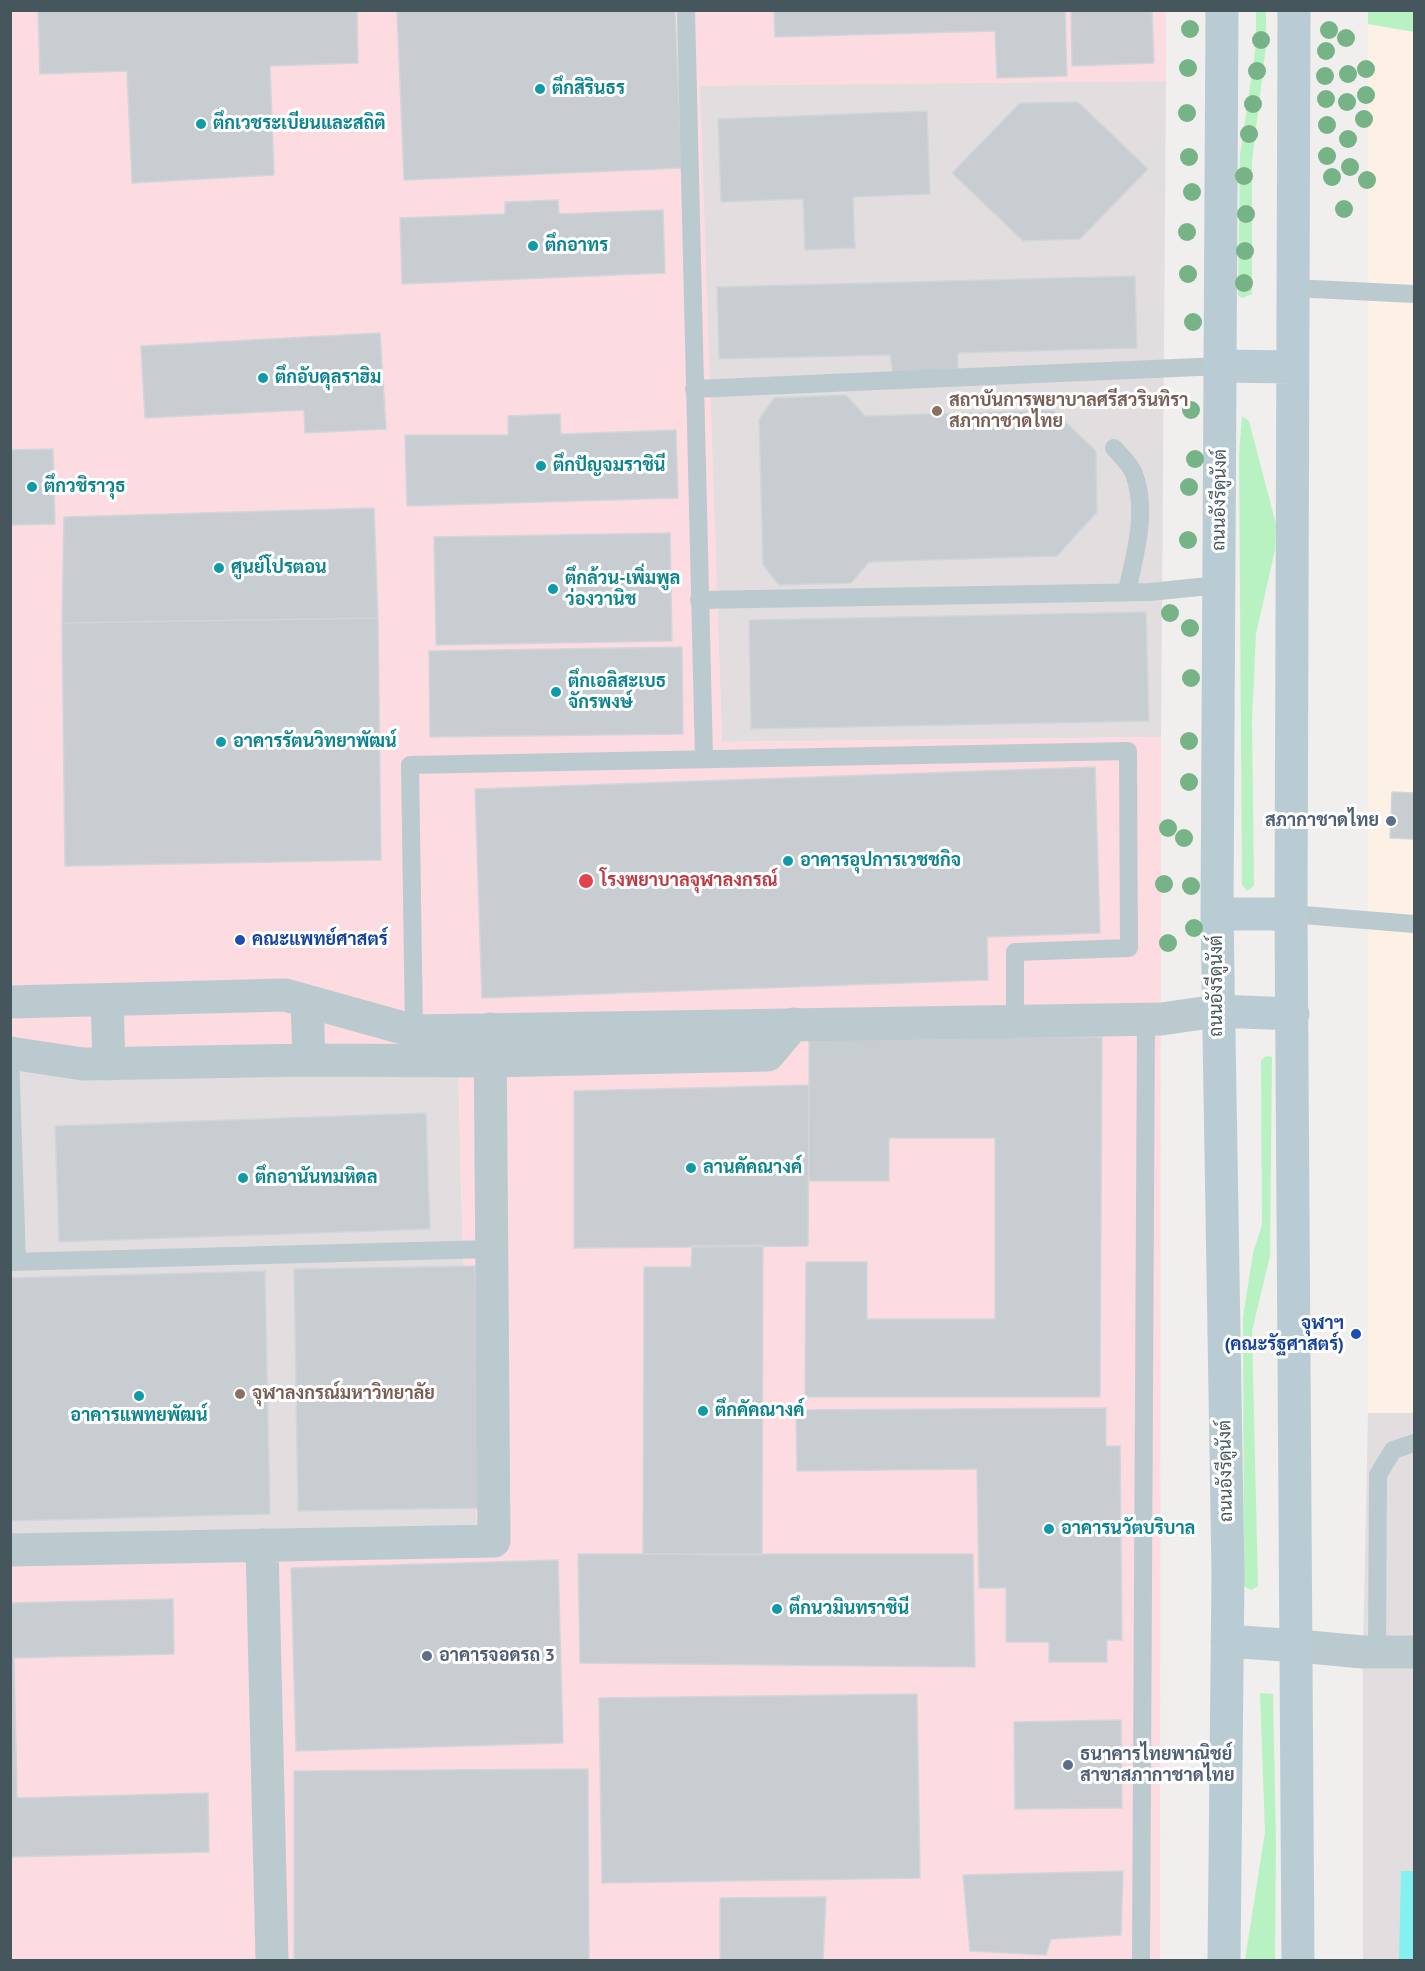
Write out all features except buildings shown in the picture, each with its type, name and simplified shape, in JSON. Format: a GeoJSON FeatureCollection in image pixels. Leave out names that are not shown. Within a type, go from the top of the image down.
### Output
{"type":"FeatureCollection","features":[{"type":"Feature","properties":{"kind":"main road","name":"ถนนอังรีดูนังต์"},"geometry":{"type":"LineString","coordinates":[[1221,10],[1217,1011],[1227,1641],[1224,1960]]}},
{"type":"Feature","properties":{"kind":"main road"},"geometry":{"type":"LineString","coordinates":[[1294,10],[1291,914],[1298,1646],[1298,1960]]}},
{"type":"Feature","properties":{"kind":"main road"},"geometry":{"type":"LineString","coordinates":[[1221,366],[1292,367]]}},
{"type":"Feature","properties":{"kind":"main road"},"geometry":{"type":"LineString","coordinates":[[1217,914],[1291,914]]}},
{"type":"Feature","properties":{"kind":"main road"},"geometry":{"type":"LineString","coordinates":[[1217,1011],[1293,1014]]}},
{"type":"Feature","properties":{"kind":"main road"},"geometry":{"type":"LineString","coordinates":[[1227,1641],[1298,1646]]}},
{"type":"Feature","properties":{"kind":"street"},"geometry":{"type":"LineString","coordinates":[[10,1002],[285,995],[414,1031],[1146,1019],[1217,1011]]}},
{"type":"Feature","properties":{"kind":"street"},"geometry":{"type":"LineString","coordinates":[[107,1000],[109,1064]]}},
{"type":"Feature","properties":{"kind":"street"},"geometry":{"type":"LineString","coordinates":[[307,1001],[309,1060]]}},
{"type":"Feature","properties":{"kind":"street"},"geometry":{"type":"LineString","coordinates":[[10,1054],[83,1064],[309,1060],[488,1061],[768,1055],[794,1024]]}},
{"type":"Feature","properties":{"kind":"street"},"geometry":{"type":"LineString","coordinates":[[10,1550],[494,1541],[489,1249],[488,1061],[490,1029]]}},
{"type":"Feature","properties":{"kind":"street"},"geometry":{"type":"LineString","coordinates":[[262,1545],[272,1960]]}},
{"type":"Feature","properties":{"kind":"street"},"geometry":{"type":"LineString","coordinates":[[1298,1646],[1377,1652],[1414,1652]]}},
{"type":"Feature","properties":{"kind":"lane"},"geometry":{"type":"LineString","coordinates":[[686,10],[704,758]]}},
{"type":"Feature","properties":{"kind":"lane"},"geometry":{"type":"LineString","coordinates":[[1293,288],[1414,294]]}},
{"type":"Feature","properties":{"kind":"lane"},"geometry":{"type":"LineString","coordinates":[[694,390],[1221,366]]}},
{"type":"Feature","properties":{"kind":"lane"},"geometry":{"type":"LineString","coordinates":[[1114,448],[1134,473],[1140,507],[1136,551],[1127,591]]}},
{"type":"Feature","properties":{"kind":"lane"},"geometry":{"type":"LineString","coordinates":[[699,600],[1127,591],[1219,585]]}},
{"type":"Feature","properties":{"kind":"lane"},"geometry":{"type":"LineString","coordinates":[[414,1031],[410,765],[1128,751],[1129,948],[1015,952],[1015,1021]]}},
{"type":"Feature","properties":{"kind":"lane"},"geometry":{"type":"LineString","coordinates":[[1291,914],[1414,924]]}},
{"type":"Feature","properties":{"kind":"lane"},"geometry":{"type":"LineString","coordinates":[[1141,1960],[1146,1019]]}},
{"type":"Feature","properties":{"kind":"lane"},"geometry":{"type":"LineString","coordinates":[[10,1054],[14,1261],[489,1249]]}},
{"type":"Feature","properties":{"kind":"lane"},"geometry":{"type":"LineString","coordinates":[[1377,1652],[1378,1475],[1393,1450],[1414,1443]]}},
{"type":"Feature","properties":{"kind":"shaded area","name":"สภากาชาดไทย"},"geometry":{"type":"Polygon","coordinates":[[[1414,10],[1414,1413],[1368,1413],[1368,11],[1414,10]]]}},
{"type":"Feature","properties":{"kind":"shaded area","name":"โรงพยาบาลจุฬาลงกรณ์"},"geometry":{"type":"Polygon","coordinates":[[[11,11],[1166,11],[1166,81],[700,86],[722,742],[1161,737],[1160,1960],[11,1960],[10,1540],[477,1526],[463,1261],[458,1058],[11,1065],[11,11]]]}},
{"type":"Feature","properties":{"kind":"shaded area","name":"สถาบันการพยาบาลศรีสวรินทิรา สภากาชาดไทย"},"geometry":{"type":"Polygon","coordinates":[[[1166,81],[1161,737],[722,742],[699,85],[1166,81]]]}},
{"type":"Feature","properties":{"kind":"shaded area","name":"จุฬาลงกรณ์มหาวิทยาลัย"},"geometry":{"type":"Polygon","coordinates":[[[458,1057],[463,1261],[477,1526],[11,1540],[10,1065],[458,1057]]]}},
{"type":"Feature","properties":{"kind":"shaded area"},"geometry":{"type":"Polygon","coordinates":[[[1368,1413],[1414,1413],[1414,1960],[1363,1960],[1363,1652],[1368,1413]]]}},
{"type":"Feature","properties":{"kind":"green space"},"geometry":{"type":"Polygon","coordinates":[[[1256,11],[1266,11],[1266,46],[1252,161],[1252,294],[1242,298],[1238,295],[1240,155],[1256,45],[1256,11]]]}},
{"type":"Feature","properties":{"kind":"green space"},"geometry":{"type":"Polygon","coordinates":[[[1368,11],[1414,11],[1414,32],[1368,24],[1368,11]]]}},
{"type":"Feature","properties":{"kind":"green space"},"geometry":{"type":"Polygon","coordinates":[[[1242,416],[1249,421],[1276,524],[1275,550],[1256,634],[1252,720],[1254,886],[1247,891],[1242,885],[1239,455],[1242,416]]]}},
{"type":"Feature","properties":{"kind":"green space"},"geometry":{"type":"Polygon","coordinates":[[[1266,1056],[1272,1057],[1270,1256],[1252,1331],[1258,1586],[1251,1590],[1244,1586],[1243,1317],[1253,1253],[1262,1225],[1261,1060],[1266,1056]]]}},
{"type":"Feature","properties":{"kind":"green space"},"geometry":{"type":"Polygon","coordinates":[[[1260,1693],[1273,1694],[1276,1843],[1275,1960],[1245,1960],[1265,1832],[1260,1693]]]}},
{"type":"Feature","properties":{"kind":"water"},"geometry":{"type":"Polygon","coordinates":[[[1401,1871],[1414,1871],[1414,1960],[1399,1960],[1401,1871]]]}},
{"type":"Feature","properties":{"kind":"place","name":"ตึกสิรินธร"},"geometry":{"type":"Point","coordinates":[540,89]}},
{"type":"Feature","properties":{"kind":"place","name":"ตึกเวชระเบียนและสถิติ"},"geometry":{"type":"Point","coordinates":[201,124]}},
{"type":"Feature","properties":{"kind":"place","name":"ตึกอาทร"},"geometry":{"type":"Point","coordinates":[533,246]}},
{"type":"Feature","properties":{"kind":"place","name":"ตึกอับดุลราฮิม"},"geometry":{"type":"Point","coordinates":[263,378]}},
{"type":"Feature","properties":{"kind":"place","name":"สถาบันการพยาบาลศรีสวรินทิรา สภากาชาดไทย"},"geometry":{"type":"Point","coordinates":[937,411]}},
{"type":"Feature","properties":{"kind":"place","name":"ตึกปัญจมราชินี"},"geometry":{"type":"Point","coordinates":[541,466]}},
{"type":"Feature","properties":{"kind":"place","name":"ตึกวชิราวุธ"},"geometry":{"type":"Point","coordinates":[32,487]}},
{"type":"Feature","properties":{"kind":"place","name":"ศูนย์โปรตอน"},"geometry":{"type":"Point","coordinates":[219,568]}},
{"type":"Feature","properties":{"kind":"place","name":"ตึกล้วน-เพิ่มพูล ว่องวานิช"},"geometry":{"type":"Point","coordinates":[553,589]}},
{"type":"Feature","properties":{"kind":"place","name":"ตึกเอลิสะเบธ จักรพงษ์"},"geometry":{"type":"Point","coordinates":[556,692]}},
{"type":"Feature","properties":{"kind":"place","name":"อาคารรัตนวิทยาพัฒน์"},"geometry":{"type":"Point","coordinates":[221,742]}},
{"type":"Feature","properties":{"kind":"place","name":"สภากาชาดไทย"},"geometry":{"type":"Point","coordinates":[1391,821]}},
{"type":"Feature","properties":{"kind":"place","name":"อาคารอุปการเวชชกิจ"},"geometry":{"type":"Point","coordinates":[788,861]}},
{"type":"Feature","properties":{"kind":"place","name":"โรงพยาบาลจุฬาลงกรณ์"},"geometry":{"type":"Point","coordinates":[586,881]}},
{"type":"Feature","properties":{"kind":"place","name":"คณะแพทย์ศาสตร์"},"geometry":{"type":"Point","coordinates":[240,940]}},
{"type":"Feature","properties":{"kind":"place","name":"ลานคัคณางค์"},"geometry":{"type":"Point","coordinates":[691,1168]}},
{"type":"Feature","properties":{"kind":"place","name":"ตึกอานันทมหิดล"},"geometry":{"type":"Point","coordinates":[243,1178]}},
{"type":"Feature","properties":{"kind":"place","name":"จุฬาฯ (คณะรัฐศาสตร์)"},"geometry":{"type":"Point","coordinates":[1356,1334]}},
{"type":"Feature","properties":{"kind":"place","name":"จุฬาลงกรณ์มหาวิทยาลัย"},"geometry":{"type":"Point","coordinates":[240,1394]}},
{"type":"Feature","properties":{"kind":"place","name":"อาคารแพทยพัฒน์"},"geometry":{"type":"Point","coordinates":[139,1396]}},
{"type":"Feature","properties":{"kind":"place","name":"ตึกคัคณางค์"},"geometry":{"type":"Point","coordinates":[703,1411]}},
{"type":"Feature","properties":{"kind":"place","name":"อาคารนวัตบริบาล"},"geometry":{"type":"Point","coordinates":[1049,1529]}},
{"type":"Feature","properties":{"kind":"place","name":"ตึกนวมินทราชินี"},"geometry":{"type":"Point","coordinates":[777,1609]}},
{"type":"Feature","properties":{"kind":"place","name":"อาคารจอดรถ 3"},"geometry":{"type":"Point","coordinates":[427,1656]}},
{"type":"Feature","properties":{"kind":"place","name":"ธนาคารไทยพาณิชย์ สาขาสภากาชาดไทย"},"geometry":{"type":"Point","coordinates":[1068,1765]}}]}
